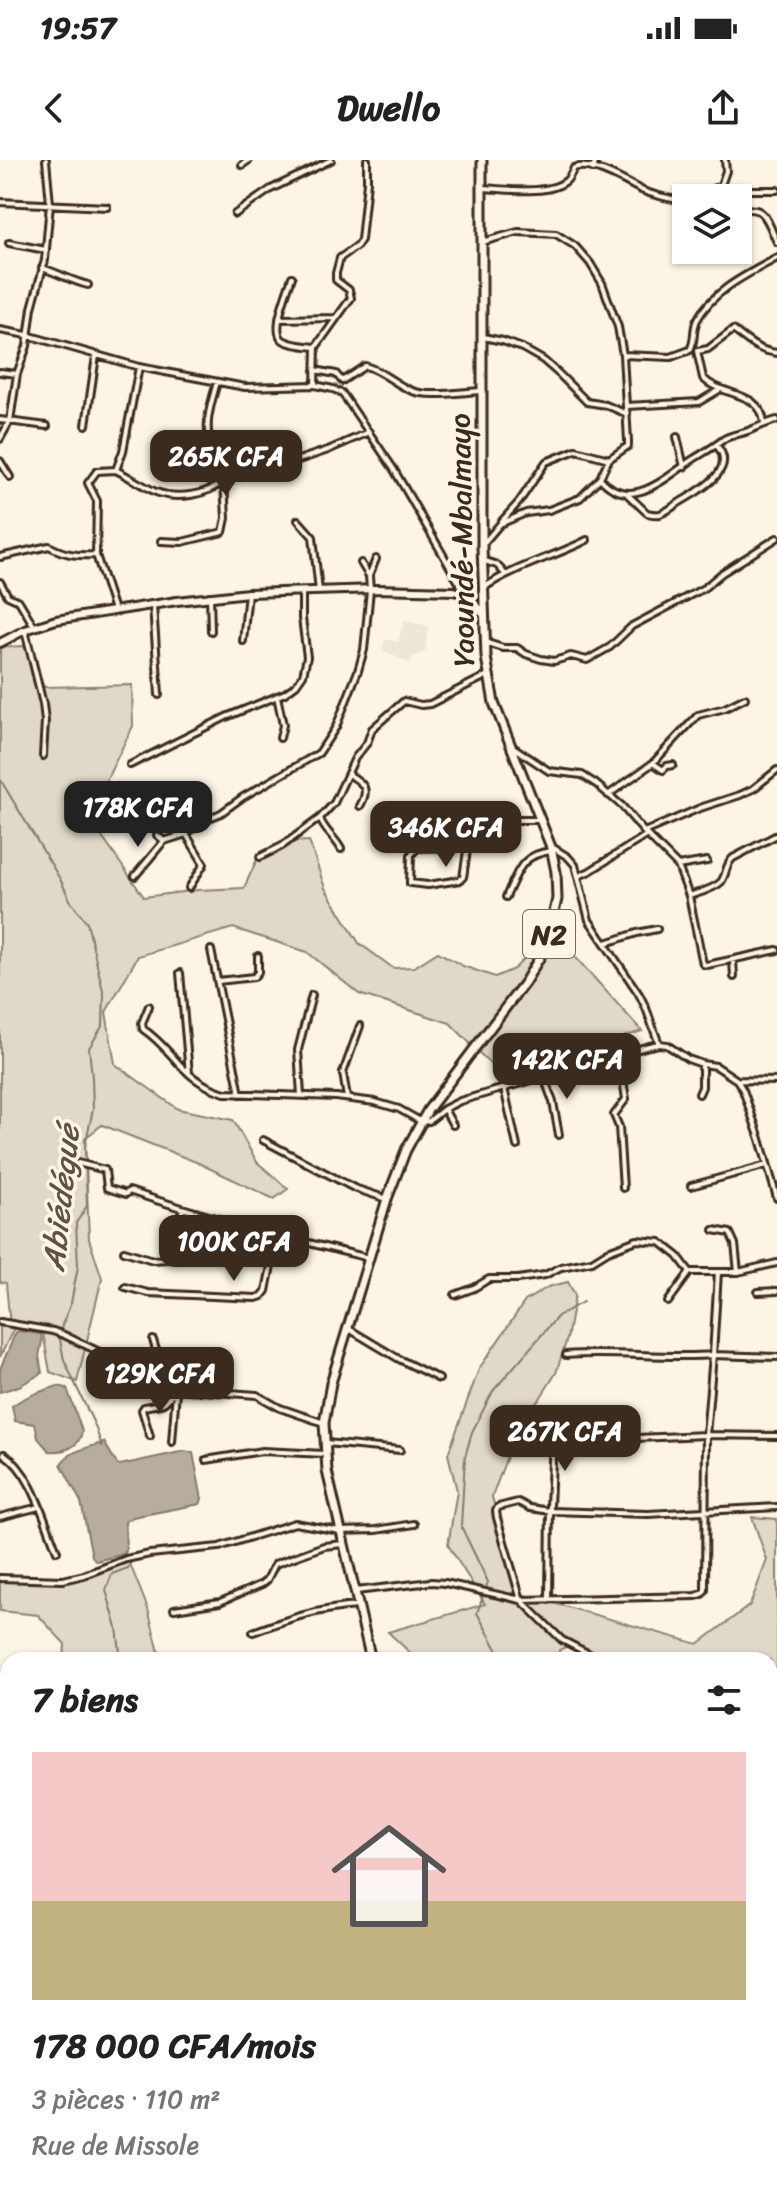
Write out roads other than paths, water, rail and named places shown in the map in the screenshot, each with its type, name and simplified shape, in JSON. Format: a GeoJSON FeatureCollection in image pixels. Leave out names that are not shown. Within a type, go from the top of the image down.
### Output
{"type":"FeatureCollection","features":[{"type":"Feature","properties":{"kind":"highway","name":"Yaoundé-Mbalmayo"},"geometry":{"type":"LineString","coordinates":[[369,1652],[331,1494],[325,1454],[324,1423],[331,1383],[387,1199],[406,1150],[444,1088],[525,982],[541,955],[557,899],[552,849],[494,703],[488,675],[482,560],[482,160]]}},
{"type":"Feature","properties":{"kind":"street"},"geometry":{"type":"LineString","coordinates":[[0,439],[10,421],[17,374],[27,346],[46,250],[50,204],[47,160]]}},
{"type":"Feature","properties":{"kind":"street"},"geometry":{"type":"LineString","coordinates":[[242,165],[249,160]]}},
{"type":"Feature","properties":{"kind":"street"},"geometry":{"type":"LineString","coordinates":[[235,214],[271,189],[331,160]]}},
{"type":"Feature","properties":{"kind":"street"},"geometry":{"type":"LineString","coordinates":[[315,385],[316,347],[351,298],[349,290],[336,280],[336,273],[340,258],[361,240],[367,160]]}},
{"type":"Feature","properties":{"kind":"street"},"geometry":{"type":"LineString","coordinates":[[593,169],[596,160]]}},
{"type":"Feature","properties":{"kind":"street"},"geometry":{"type":"LineString","coordinates":[[722,184],[725,160]]}},
{"type":"Feature","properties":{"kind":"street"},"geometry":{"type":"LineString","coordinates":[[482,188],[537,190],[563,183],[576,166],[593,169],[643,190],[672,197]]}},
{"type":"Feature","properties":{"kind":"street"},"geometry":{"type":"LineString","coordinates":[[752,190],[777,190]]}},
{"type":"Feature","properties":{"kind":"street"},"geometry":{"type":"LineString","coordinates":[[0,202],[107,207]]}},
{"type":"Feature","properties":{"kind":"street"},"geometry":{"type":"LineString","coordinates":[[752,210],[763,213],[777,242]]}},
{"type":"Feature","properties":{"kind":"street"},"geometry":{"type":"LineString","coordinates":[[482,242],[518,232],[530,232],[556,234],[575,246],[602,283],[615,315],[623,355],[627,406],[628,446],[609,459],[600,478],[580,498],[549,510],[526,513],[500,524]]}},
{"type":"Feature","properties":{"kind":"street"},"geometry":{"type":"LineString","coordinates":[[9,243],[46,250]]}},
{"type":"Feature","properties":{"kind":"street"},"geometry":{"type":"LineString","coordinates":[[690,350],[694,345],[696,322],[710,303],[729,287],[775,261]]}},
{"type":"Feature","properties":{"kind":"street"},"geometry":{"type":"LineString","coordinates":[[42,268],[88,285]]}},
{"type":"Feature","properties":{"kind":"street"},"geometry":{"type":"LineString","coordinates":[[292,277],[277,331],[284,341],[316,347]]}},
{"type":"Feature","properties":{"kind":"street"},"geometry":{"type":"LineString","coordinates":[[279,319],[336,318]]}},
{"type":"Feature","properties":{"kind":"street"},"geometry":{"type":"LineString","coordinates":[[0,330],[139,367],[217,382],[245,387],[315,385],[342,393]]}},
{"type":"Feature","properties":{"kind":"street"},"geometry":{"type":"LineString","coordinates":[[623,355],[671,357],[690,350],[708,349],[733,330],[753,346],[777,353]]}},
{"type":"Feature","properties":{"kind":"street"},"geometry":{"type":"LineString","coordinates":[[483,337],[522,348],[543,360],[587,402],[606,405],[627,414]]}},
{"type":"Feature","properties":{"kind":"street"},"geometry":{"type":"LineString","coordinates":[[697,351],[703,378],[709,385],[733,392],[755,404],[762,413],[764,423]]}},
{"type":"Feature","properties":{"kind":"street"},"geometry":{"type":"LineString","coordinates":[[86,425],[96,356]]}},
{"type":"Feature","properties":{"kind":"street"},"geometry":{"type":"LineString","coordinates":[[483,391],[418,393],[365,366],[340,381],[342,393],[415,504],[467,595],[483,614]]}},
{"type":"Feature","properties":{"kind":"street"},"geometry":{"type":"LineString","coordinates":[[116,470],[123,451],[139,367]]}},
{"type":"Feature","properties":{"kind":"street"},"geometry":{"type":"LineString","coordinates":[[315,370],[336,374],[342,381]]}},
{"type":"Feature","properties":{"kind":"street"},"geometry":{"type":"LineString","coordinates":[[0,372],[17,374]]}},
{"type":"Feature","properties":{"kind":"street"},"geometry":{"type":"LineString","coordinates":[[161,541],[182,542],[223,532],[226,525],[224,460],[211,445],[207,425],[217,382]]}},
{"type":"Feature","properties":{"kind":"street"},"geometry":{"type":"LineString","coordinates":[[627,406],[699,402],[719,390]]}},
{"type":"Feature","properties":{"kind":"street"},"geometry":{"type":"LineString","coordinates":[[0,420],[47,426]]}},
{"type":"Feature","properties":{"kind":"street"},"geometry":{"type":"LineString","coordinates":[[626,493],[658,485],[726,438],[777,420]]}},
{"type":"Feature","properties":{"kind":"street"},"geometry":{"type":"LineString","coordinates":[[224,460],[245,462],[256,469],[275,468],[369,432]]}},
{"type":"Feature","properties":{"kind":"street"},"geometry":{"type":"LineString","coordinates":[[677,437],[684,467]]}},
{"type":"Feature","properties":{"kind":"street"},"geometry":{"type":"LineString","coordinates":[[600,478],[611,489],[626,493],[647,513],[662,513],[717,476],[723,456],[717,446]]}},
{"type":"Feature","properties":{"kind":"street"},"geometry":{"type":"LineString","coordinates":[[482,546],[519,502],[546,462],[576,450],[609,459]]}},
{"type":"Feature","properties":{"kind":"street"},"geometry":{"type":"LineString","coordinates":[[0,461],[10,477]]}},
{"type":"Feature","properties":{"kind":"street"},"geometry":{"type":"LineString","coordinates":[[114,610],[96,555],[97,501],[88,483],[97,471],[116,470],[158,493],[175,495],[203,493],[224,481]]}},
{"type":"Feature","properties":{"kind":"street"},"geometry":{"type":"LineString","coordinates":[[298,520],[313,537],[319,591]]}},
{"type":"Feature","properties":{"kind":"street"},"geometry":{"type":"LineString","coordinates":[[485,643],[517,648],[526,654],[554,661],[571,656],[587,660],[610,647],[632,626],[704,588],[777,538]]}},
{"type":"Feature","properties":{"kind":"street"},"geometry":{"type":"LineString","coordinates":[[483,589],[505,574],[548,559],[587,540]]}},
{"type":"Feature","properties":{"kind":"street"},"geometry":{"type":"LineString","coordinates":[[0,557],[49,546],[64,554],[96,555]]}},
{"type":"Feature","properties":{"kind":"street"},"geometry":{"type":"LineString","coordinates":[[135,876],[164,841],[186,834],[319,753],[336,727],[358,671],[364,650],[369,576],[376,559]]}},
{"type":"Feature","properties":{"kind":"street"},"geometry":{"type":"LineString","coordinates":[[482,560],[497,565],[505,574]]}},
{"type":"Feature","properties":{"kind":"street"},"geometry":{"type":"LineString","coordinates":[[361,563],[369,576]]}},
{"type":"Feature","properties":{"kind":"street"},"geometry":{"type":"LineString","coordinates":[[0,582],[8,596],[19,601],[35,627]]}},
{"type":"Feature","properties":{"kind":"street"},"geometry":{"type":"LineString","coordinates":[[0,643],[25,630],[56,620],[210,596],[432,589],[467,595]]}},
{"type":"Feature","properties":{"kind":"street"},"geometry":{"type":"LineString","coordinates":[[130,765],[296,685],[307,665],[302,591]]}},
{"type":"Feature","properties":{"kind":"street"},"geometry":{"type":"LineString","coordinates":[[243,641],[248,593]]}},
{"type":"Feature","properties":{"kind":"street"},"geometry":{"type":"LineString","coordinates":[[210,596],[211,631]]}},
{"type":"Feature","properties":{"kind":"street"},"geometry":{"type":"LineString","coordinates":[[153,605],[159,695]]}},
{"type":"Feature","properties":{"kind":"street"},"geometry":{"type":"LineString","coordinates":[[25,630],[43,704],[43,756]]}},
{"type":"Feature","properties":{"kind":"street"},"geometry":{"type":"LineString","coordinates":[[260,857],[282,846],[320,818],[334,803],[372,729],[404,701],[430,704],[488,675]]}},
{"type":"Feature","properties":{"kind":"street"},"geometry":{"type":"LineString","coordinates":[[277,696],[283,725],[280,738]]}},
{"type":"Feature","properties":{"kind":"street"},"geometry":{"type":"LineString","coordinates":[[608,795],[653,763],[698,715],[725,708],[745,698]]}},
{"type":"Feature","properties":{"kind":"street"},"geometry":{"type":"LineString","coordinates":[[511,746],[549,771],[582,775],[596,784],[622,806],[678,866],[689,896],[702,962],[707,965],[777,950]]}},
{"type":"Feature","properties":{"kind":"street"},"geometry":{"type":"LineString","coordinates":[[653,763],[663,770],[673,765]]}},
{"type":"Feature","properties":{"kind":"street"},"geometry":{"type":"LineString","coordinates":[[579,876],[645,833],[700,808],[753,789],[777,770]]}},
{"type":"Feature","properties":{"kind":"street"},"geometry":{"type":"LineString","coordinates":[[348,774],[365,789],[360,806]]}},
{"type":"Feature","properties":{"kind":"street"},"geometry":{"type":"LineString","coordinates":[[320,818],[322,826],[341,849]]}},
{"type":"Feature","properties":{"kind":"street"},"geometry":{"type":"LineString","coordinates":[[469,847],[417,848],[411,855],[410,883],[428,885],[460,880],[463,877],[469,847],[472,824],[477,820],[542,820]]}},
{"type":"Feature","properties":{"kind":"street"},"geometry":{"type":"LineString","coordinates":[[186,834],[204,864],[189,888]]}},
{"type":"Feature","properties":{"kind":"street"},"geometry":{"type":"LineString","coordinates":[[157,835],[164,841]]}},
{"type":"Feature","properties":{"kind":"street"},"geometry":{"type":"LineString","coordinates":[[689,896],[719,884],[733,858],[777,835]]}},
{"type":"Feature","properties":{"kind":"street"},"geometry":{"type":"LineString","coordinates":[[506,897],[521,866],[537,852],[552,849],[568,857],[579,876],[589,920],[642,1001],[659,1044]]}},
{"type":"Feature","properties":{"kind":"street"},"geometry":{"type":"LineString","coordinates":[[678,866],[707,861]]}},
{"type":"Feature","properties":{"kind":"street"},"geometry":{"type":"LineString","coordinates":[[606,943],[657,929]]}},
{"type":"Feature","properties":{"kind":"street"},"geometry":{"type":"LineString","coordinates":[[211,950],[240,1094]]}},
{"type":"Feature","properties":{"kind":"street"},"geometry":{"type":"LineString","coordinates":[[218,981],[254,977],[258,972],[258,956]]}},
{"type":"Feature","properties":{"kind":"street"},"geometry":{"type":"LineString","coordinates":[[733,960],[734,977]]}},
{"type":"Feature","properties":{"kind":"street"},"geometry":{"type":"LineString","coordinates":[[180,973],[189,1076]]}},
{"type":"Feature","properties":{"kind":"street"},"geometry":{"type":"LineString","coordinates":[[301,1095],[298,1050],[312,995]]}},
{"type":"Feature","properties":{"kind":"street"},"geometry":{"type":"LineString","coordinates":[[149,1006],[142,1023],[143,1029],[161,1043],[189,1076],[209,1088],[225,1093],[301,1095],[375,1102],[399,1109],[422,1122],[429,1121],[460,1101],[659,1044],[667,1045],[688,1059],[716,1066],[737,1080],[775,1183],[777,1198]]}},
{"type":"Feature","properties":{"kind":"street"},"geometry":{"type":"LineString","coordinates":[[347,1098],[343,1073],[360,1026]]}},
{"type":"Feature","properties":{"kind":"street"},"geometry":{"type":"LineString","coordinates":[[619,1056],[626,1099],[614,1115],[619,1127],[623,1188]]}},
{"type":"Feature","properties":{"kind":"street"},"geometry":{"type":"LineString","coordinates":[[699,1094],[702,1064]]}},
{"type":"Feature","properties":{"kind":"street"},"geometry":{"type":"LineString","coordinates":[[544,1077],[553,1102],[559,1135]]}},
{"type":"Feature","properties":{"kind":"street"},"geometry":{"type":"LineString","coordinates":[[737,1080],[777,1081]]}},
{"type":"Feature","properties":{"kind":"street"},"geometry":{"type":"LineString","coordinates":[[504,1088],[517,1146]]}},
{"type":"Feature","properties":{"kind":"street"},"geometry":{"type":"LineString","coordinates":[[444,1109],[453,1125]]}},
{"type":"Feature","properties":{"kind":"street"},"geometry":{"type":"LineString","coordinates":[[263,1140],[354,1188],[387,1199]]}},
{"type":"Feature","properties":{"kind":"street"},"geometry":{"type":"LineString","coordinates":[[78,1163],[105,1170],[107,1188],[126,1194],[129,1191],[277,1236],[369,1258]]}},
{"type":"Feature","properties":{"kind":"street"},"geometry":{"type":"LineString","coordinates":[[691,1186],[767,1165]]}},
{"type":"Feature","properties":{"kind":"street"},"geometry":{"type":"LineString","coordinates":[[124,1251],[153,1260],[168,1259],[183,1209]]}},
{"type":"Feature","properties":{"kind":"street"},"geometry":{"type":"LineString","coordinates":[[714,1230],[730,1233],[735,1244],[738,1272]]}},
{"type":"Feature","properties":{"kind":"street"},"geometry":{"type":"LineString","coordinates":[[125,1287],[163,1294],[262,1296],[266,1291],[277,1236]]}},
{"type":"Feature","properties":{"kind":"street"},"geometry":{"type":"LineString","coordinates":[[455,1295],[489,1279],[545,1275],[561,1267],[592,1261],[637,1240],[660,1242],[678,1256],[690,1272]]}},
{"type":"Feature","properties":{"kind":"street"},"geometry":{"type":"LineString","coordinates":[[690,1272],[738,1272],[777,1263]]}},
{"type":"Feature","properties":{"kind":"street"},"geometry":{"type":"LineString","coordinates":[[668,1302],[690,1272]]}},
{"type":"Feature","properties":{"kind":"street"},"geometry":{"type":"LineString","coordinates":[[354,1591],[431,1582],[521,1600],[702,1594],[705,1590],[706,1435],[718,1272]]}},
{"type":"Feature","properties":{"kind":"street"},"geometry":{"type":"LineString","coordinates":[[758,1292],[777,1291]]}},
{"type":"Feature","properties":{"kind":"street"},"geometry":{"type":"LineString","coordinates":[[0,1322],[64,1335],[158,1385],[257,1395],[291,1413],[324,1423]]}},
{"type":"Feature","properties":{"kind":"street"},"geometry":{"type":"LineString","coordinates":[[347,1328],[439,1379]]}},
{"type":"Feature","properties":{"kind":"street"},"geometry":{"type":"LineString","coordinates":[[153,1340],[167,1387]]}},
{"type":"Feature","properties":{"kind":"street"},"geometry":{"type":"LineString","coordinates":[[212,1391],[214,1364],[218,1355]]}},
{"type":"Feature","properties":{"kind":"street"},"geometry":{"type":"LineString","coordinates":[[566,1355],[777,1357]]}},
{"type":"Feature","properties":{"kind":"street"},"geometry":{"type":"LineString","coordinates":[[150,1436],[142,1410],[144,1407],[159,1407],[176,1389]]}},
{"type":"Feature","properties":{"kind":"street"},"geometry":{"type":"LineString","coordinates":[[172,1442],[176,1389]]}},
{"type":"Feature","properties":{"kind":"street"},"geometry":{"type":"LineString","coordinates":[[502,1430],[535,1431],[553,1436],[637,1438],[777,1436]]}},
{"type":"Feature","properties":{"kind":"street"},"geometry":{"type":"LineString","coordinates":[[549,1600],[553,1436]]}},
{"type":"Feature","properties":{"kind":"street"},"geometry":{"type":"LineString","coordinates":[[324,1442],[400,1450]]}},
{"type":"Feature","properties":{"kind":"street"},"geometry":{"type":"LineString","coordinates":[[206,1460],[262,1451],[325,1454]]}},
{"type":"Feature","properties":{"kind":"street"},"geometry":{"type":"LineString","coordinates":[[4,1454],[26,1477],[57,1551]]}},
{"type":"Feature","properties":{"kind":"street"},"geometry":{"type":"LineString","coordinates":[[585,1652],[562,1640],[521,1600],[496,1511],[498,1507],[518,1502],[530,1508],[550,1511],[648,1514],[777,1507]]}},
{"type":"Feature","properties":{"kind":"street"},"geometry":{"type":"LineString","coordinates":[[0,1517],[39,1507]]}},
{"type":"Feature","properties":{"kind":"street"},"geometry":{"type":"LineString","coordinates":[[0,1578],[63,1580],[126,1559],[219,1547],[295,1523],[340,1531],[414,1524]]}},
{"type":"Feature","properties":{"kind":"street"},"geometry":{"type":"LineString","coordinates":[[174,1609],[220,1602],[262,1584],[275,1564],[324,1546],[343,1544]]}},
{"type":"Feature","properties":{"kind":"street"},"geometry":{"type":"LineString","coordinates":[[253,1632],[299,1615],[358,1606]]}},
{"type":"Feature","properties":{"kind":"waterway","name":"Abiédégué"},"geometry":{"type":"LineString","coordinates":[[0,779],[71,902],[87,922],[104,995],[103,1025],[89,1048],[93,1109],[85,1146],[87,1206],[76,1223],[78,1266],[60,1340],[64,1360],[102,1446]]}},
{"type":"Feature","properties":{"kind":"waterway"},"geometry":{"type":"LineString","coordinates":[[499,1652],[477,1613],[488,1582],[461,1526],[465,1457],[472,1432],[493,1391],[558,1316],[583,1302]]}},
{"type":"Feature","properties":{"kind":"waterway","name":"Abiédégué"},"geometry":{"type":"LineString","coordinates":[[120,1652],[106,1590],[112,1574],[128,1568],[130,1564],[124,1552]]}}]}
